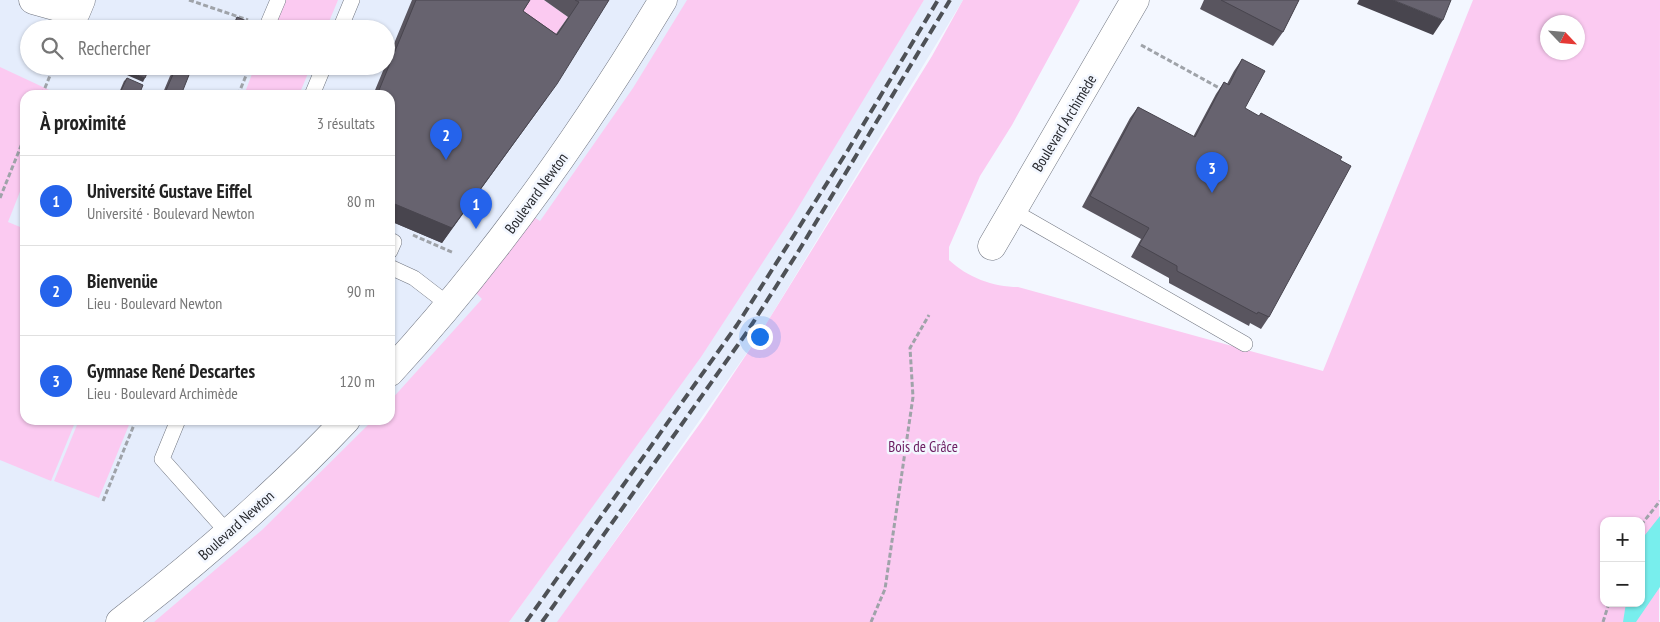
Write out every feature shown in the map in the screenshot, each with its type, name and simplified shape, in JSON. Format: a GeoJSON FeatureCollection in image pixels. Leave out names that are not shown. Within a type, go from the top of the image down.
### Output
{"type":"FeatureCollection","features":[{"type":"Feature","properties":{"kind":"street"},"geometry":{"type":"LineString","coordinates":[[33,0],[78,6]]}},
{"type":"Feature","properties":{"kind":"street","name":"Boulevard Newton"},"geometry":{"type":"LineString","coordinates":[[395,366],[449,305],[523,213],[576,138],[663,0]]}},
{"type":"Feature","properties":{"kind":"street","name":"Boulevard Archimède"},"geometry":{"type":"LineString","coordinates":[[992,246],[1135,0]]}},
{"type":"Feature","properties":{"kind":"street","name":"Boulevard Newton"},"geometry":{"type":"LineString","coordinates":[[120,622],[228,533],[317,451],[341,425]]}},
{"type":"Feature","properties":{"kind":"lane"},"geometry":{"type":"LineString","coordinates":[[270,20],[278,0]]}},
{"type":"Feature","properties":{"kind":"lane"},"geometry":{"type":"LineString","coordinates":[[344,20],[352,0]]}},
{"type":"Feature","properties":{"kind":"lane"},"geometry":{"type":"LineString","coordinates":[[314,90],[320,75]]}},
{"type":"Feature","properties":{"kind":"lane"},"geometry":{"type":"LineString","coordinates":[[1013,211],[1245,344]]}},
{"type":"Feature","properties":{"kind":"lane"},"geometry":{"type":"LineString","coordinates":[[395,269],[414,278],[449,305]]}},
{"type":"Feature","properties":{"kind":"lane"},"geometry":{"type":"LineString","coordinates":[[176,425],[162,459],[228,533]]}},
{"type":"Feature","properties":{"kind":"path"},"geometry":{"type":"LineString","coordinates":[[189,0],[249,20]]}},
{"type":"Feature","properties":{"kind":"path"},"geometry":{"type":"LineString","coordinates":[[1140,45],[1224,91]]}},
{"type":"Feature","properties":{"kind":"path"},"geometry":{"type":"LineString","coordinates":[[44,90],[50,75]]}},
{"type":"Feature","properties":{"kind":"path"},"geometry":{"type":"LineString","coordinates":[[240,90],[246,75]]}},
{"type":"Feature","properties":{"kind":"path"},"geometry":{"type":"LineString","coordinates":[[0,198],[20,148]]}},
{"type":"Feature","properties":{"kind":"path"},"geometry":{"type":"LineString","coordinates":[[406,233],[454,253]]}},
{"type":"Feature","properties":{"kind":"path"},"geometry":{"type":"LineString","coordinates":[[871,622],[885,589],[913,397],[910,348],[929,315]]}},
{"type":"Feature","properties":{"kind":"path"},"geometry":{"type":"LineString","coordinates":[[103,501],[134,425]]}},
{"type":"Feature","properties":{"kind":"path"},"geometry":{"type":"LineString","coordinates":[[1645,520],[1660,501]]}},
{"type":"Feature","properties":{"kind":"path"},"geometry":{"type":"LineString","coordinates":[[1603,622],[1608,607]]}},
{"type":"Feature","properties":{"kind":"shaded area"},"geometry":{"type":"Polygon","coordinates":[[[0,0],[712,0],[490,329],[395,419],[395,90],[20,90],[20,425],[389,425],[181,622],[0,622],[0,0]]]}},
{"type":"Feature","properties":{"kind":"shaded area"},"geometry":{"type":"Polygon","coordinates":[[[924,0],[963,0],[758,337],[558,622],[509,622],[604,490],[924,0]]]}},
{"type":"Feature","properties":{"kind":"green space"},"geometry":{"type":"Polygon","coordinates":[[[283,0],[338,0],[330,20],[275,20],[283,0]]]}},
{"type":"Feature","properties":{"kind":"green space"},"geometry":{"type":"Polygon","coordinates":[[[530,0],[544,0],[568,17],[546,49],[512,26],[530,0]]]}},
{"type":"Feature","properties":{"kind":"green space"},"geometry":{"type":"Polygon","coordinates":[[[687,0],[924,0],[793,216],[701,357],[509,622],[154,622],[262,530],[368,425],[395,425],[395,395],[482,299],[475,292],[534,217],[540,221],[633,88],[687,0]]]}},
{"type":"Feature","properties":{"kind":"green space","name":"Bois de Grâce"},"geometry":{"type":"Polygon","coordinates":[[[963,0],[1080,0],[1012,125],[980,176],[949,247],[949,260],[972,276],[990,283],[1018,287],[1323,371],[1473,0],[1660,0],[1659,622],[557,622],[704,418],[758,337],[932,56],[963,0]]]}},
{"type":"Feature","properties":{"kind":"green space"},"geometry":{"type":"Polygon","coordinates":[[[0,67],[49,90],[20,90],[20,192],[8,222],[20,227],[20,425],[74,425],[51,481],[0,460],[0,67]]]}},
{"type":"Feature","properties":{"kind":"green space"},"geometry":{"type":"Polygon","coordinates":[[[252,75],[307,75],[301,90],[246,90],[252,75]]]}},
{"type":"Feature","properties":{"kind":"green space"},"geometry":{"type":"Polygon","coordinates":[[[77,425],[129,425],[99,498],[54,481],[77,425]]]}},
{"type":"Feature","properties":{"kind":"water"},"geometry":{"type":"Polygon","coordinates":[[[1660,516],[1660,587],[1636,622],[1623,622],[1625,607],[1645,607],[1645,535],[1660,516]]]}},
{"type":"Feature","properties":{"kind":"building"},"geometry":{"type":"Polygon","coordinates":[[[416,0],[530,0],[523,11],[557,35],[579,2],[575,0],[609,0],[557,84],[452,228],[395,204],[395,90],[379,90],[385,75],[395,75],[395,51],[416,0]]]}},
{"type":"Feature","properties":{"kind":"building"},"geometry":{"type":"Polygon","coordinates":[[[1221,0],[1299,0],[1283,32],[1221,0]]]}},
{"type":"Feature","properties":{"kind":"building"},"geometry":{"type":"Polygon","coordinates":[[[1393,0],[1451,0],[1443,20],[1393,0]]]}},
{"type":"Feature","properties":{"kind":"building"},"geometry":{"type":"Polygon","coordinates":[[[1242,59],[1265,71],[1245,108],[1259,116],[1261,113],[1342,157],[1340,160],[1351,166],[1269,317],[1258,312],[1257,314],[1177,271],[1177,266],[1139,245],[1149,228],[1090,196],[1138,107],[1195,137],[1224,82],[1229,85],[1242,59]]]}},
{"type":"Feature","properties":{"kind":"building"},"geometry":{"type":"Polygon","coordinates":[[[173,75],[189,75],[183,90],[166,90],[173,75]]]}},
{"type":"Feature","properties":{"kind":"building"},"geometry":{"type":"Polygon","coordinates":[[[127,78],[143,85],[141,90],[121,90],[127,78]]]}},
{"type":"Feature","properties":{"kind":"railway"},"geometry":{"type":"LineString","coordinates":[[526,622],[737,325],[848,150],[938,0]]}},
{"type":"Feature","properties":{"kind":"railway"},"geometry":{"type":"LineString","coordinates":[[542,622],[747,332],[798,252],[950,0]]}},
{"type":"Feature","properties":{"kind":"place","name":"Bienvenüe"},"geometry":{"type":"Point","coordinates":[446,160]}},
{"type":"Feature","properties":{"kind":"place","name":"Gymnase René Descartes"},"geometry":{"type":"Point","coordinates":[1212,193]}},
{"type":"Feature","properties":{"kind":"place","name":"Université Gustave Eiffel"},"geometry":{"type":"Point","coordinates":[476,229]}}]}
